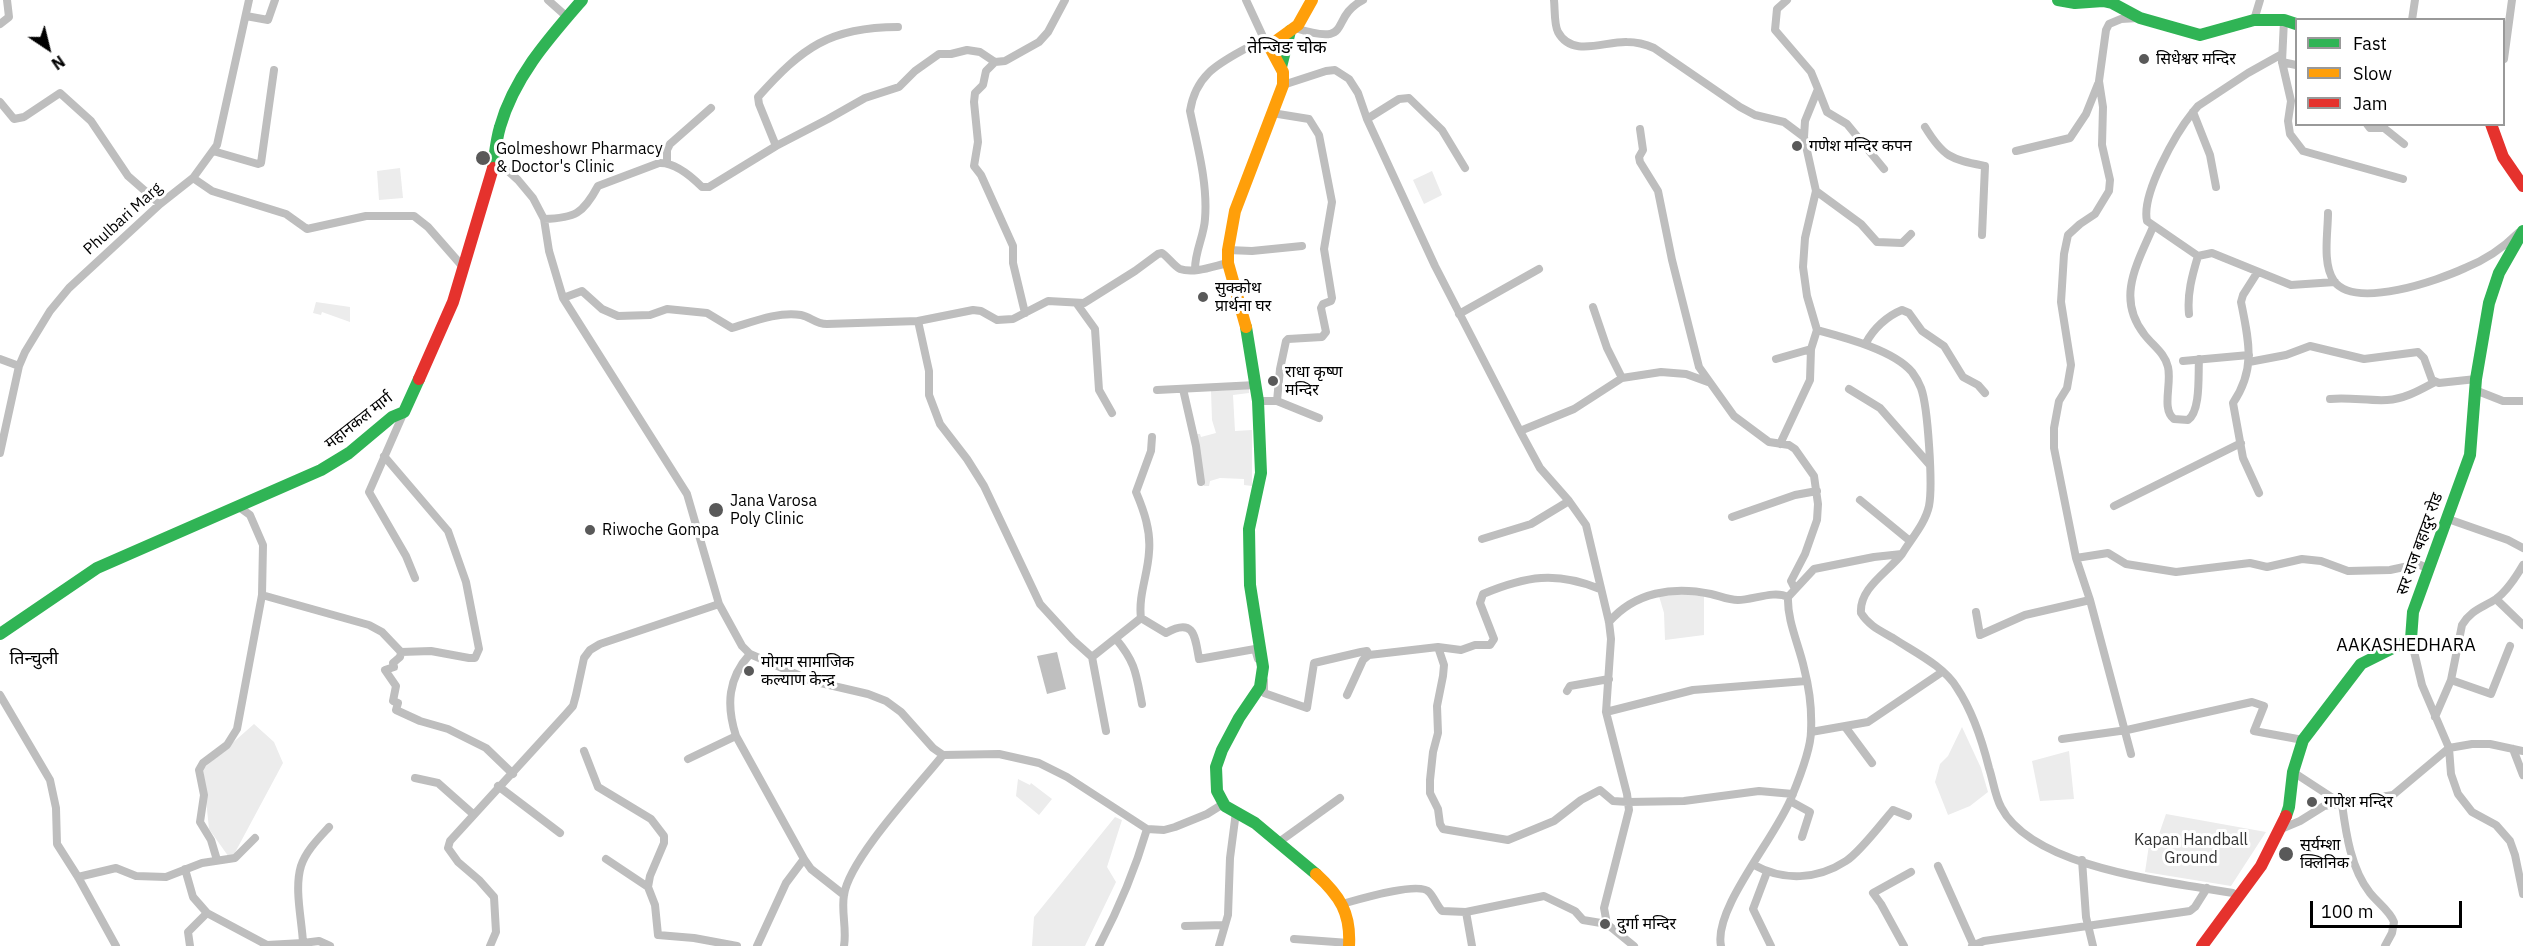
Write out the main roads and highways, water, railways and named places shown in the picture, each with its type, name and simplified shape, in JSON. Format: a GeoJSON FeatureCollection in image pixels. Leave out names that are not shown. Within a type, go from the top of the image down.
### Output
{"type":"FeatureCollection","features":[{"type":"Feature","properties":{"kind":"main road","name":"महानकल मार्ग"},"geometry":{"type":"LineString","coordinates":[[0,634],[97,568],[238,507],[306,474],[321,470],[349,453],[392,417],[404,412],[453,302],[495,164],[500,127],[514,90],[566,16],[582,0]]}},
{"type":"Feature","properties":{"kind":"main road"},"geometry":{"type":"LineString","coordinates":[[1312,0],[1304,18],[1293,30],[1266,42],[1283,72],[1282,85],[1234,211],[1228,257],[1248,335],[1258,401],[1261,473],[1249,529],[1249,552],[1250,585],[1262,669],[1260,687],[1239,718],[1216,767],[1217,791],[1223,804],[1255,823],[1334,890],[1350,927],[1349,945]]}},
{"type":"Feature","properties":{"kind":"main road"},"geometry":{"type":"LineString","coordinates":[[2058,0],[2075,3],[2103,1],[2112,3],[2140,18],[2200,35],[2254,20],[2284,20],[2295,24]]}},
{"type":"Feature","properties":{"kind":"main road"},"geometry":{"type":"LineString","coordinates":[[1281,67],[1293,30]]}},
{"type":"Feature","properties":{"kind":"main road"},"geometry":{"type":"LineString","coordinates":[[2492,126],[2497,146],[2509,168],[2523,186]]}},
{"type":"Feature","properties":{"kind":"main road","name":"सर राज बहादुर रोड"},"geometry":{"type":"LineString","coordinates":[[2202,946],[2261,866],[2281,829],[2289,807],[2293,772],[2303,740],[2361,664],[2411,639],[2413,612],[2470,455],[2475,385],[2489,303],[2499,273],[2523,230]]}},
{"type":"Feature","properties":{"kind":"place","name":"सिधेश्वर मन्दिर"},"geometry":{"type":"Point","coordinates":[2144,59]}},
{"type":"Feature","properties":{"kind":"place","name":"गणेश मन्दिर कपन"},"geometry":{"type":"Point","coordinates":[1797,146]}},
{"type":"Feature","properties":{"kind":"place","name":"Golmeshowr Pharmacy & Doctor's Clinic"},"geometry":{"type":"Point","coordinates":[483,158]}},
{"type":"Feature","properties":{"kind":"place","name":"सुक्कोथ प्रार्थना घर"},"geometry":{"type":"Point","coordinates":[1203,297]}},
{"type":"Feature","properties":{"kind":"place","name":"राधा कृष्ण मन्दिर"},"geometry":{"type":"Point","coordinates":[1273,381]}},
{"type":"Feature","properties":{"kind":"place","name":"Jana Varosa Poly Clinic"},"geometry":{"type":"Point","coordinates":[716,510]}},
{"type":"Feature","properties":{"kind":"place","name":"Riwoche Gompa"},"geometry":{"type":"Point","coordinates":[590,530]}},
{"type":"Feature","properties":{"kind":"place","name":"मोगम सामाजिक कल्याण केन्द्र"},"geometry":{"type":"Point","coordinates":[749,671]}},
{"type":"Feature","properties":{"kind":"place","name":"गणेश मन्दिर"},"geometry":{"type":"Point","coordinates":[2312,802]}},
{"type":"Feature","properties":{"kind":"place","name":"सूर्यम्शा क्लिनिक"},"geometry":{"type":"Point","coordinates":[2286,854]}},
{"type":"Feature","properties":{"kind":"place","name":"दुर्गा मन्दिर"},"geometry":{"type":"Point","coordinates":[1605,924]}},
{"type":"Feature","properties":{"kind":"district","name":"तेन्जिङ चोक"},"geometry":{"type":"Point","coordinates":[1287,48]}},
{"type":"Feature","properties":{"kind":"district","name":"AAKASHEDHARA"},"geometry":{"type":"Point","coordinates":[2406,646]}},
{"type":"Feature","properties":{"kind":"district","name":"तिन्चुली"},"geometry":{"type":"Point","coordinates":[34,659]}},
{"type":"Feature","properties":{"kind":"park label","name":"Kapan Handball Ground"},"geometry":{"type":"Point","coordinates":[2191,849]}}]}
